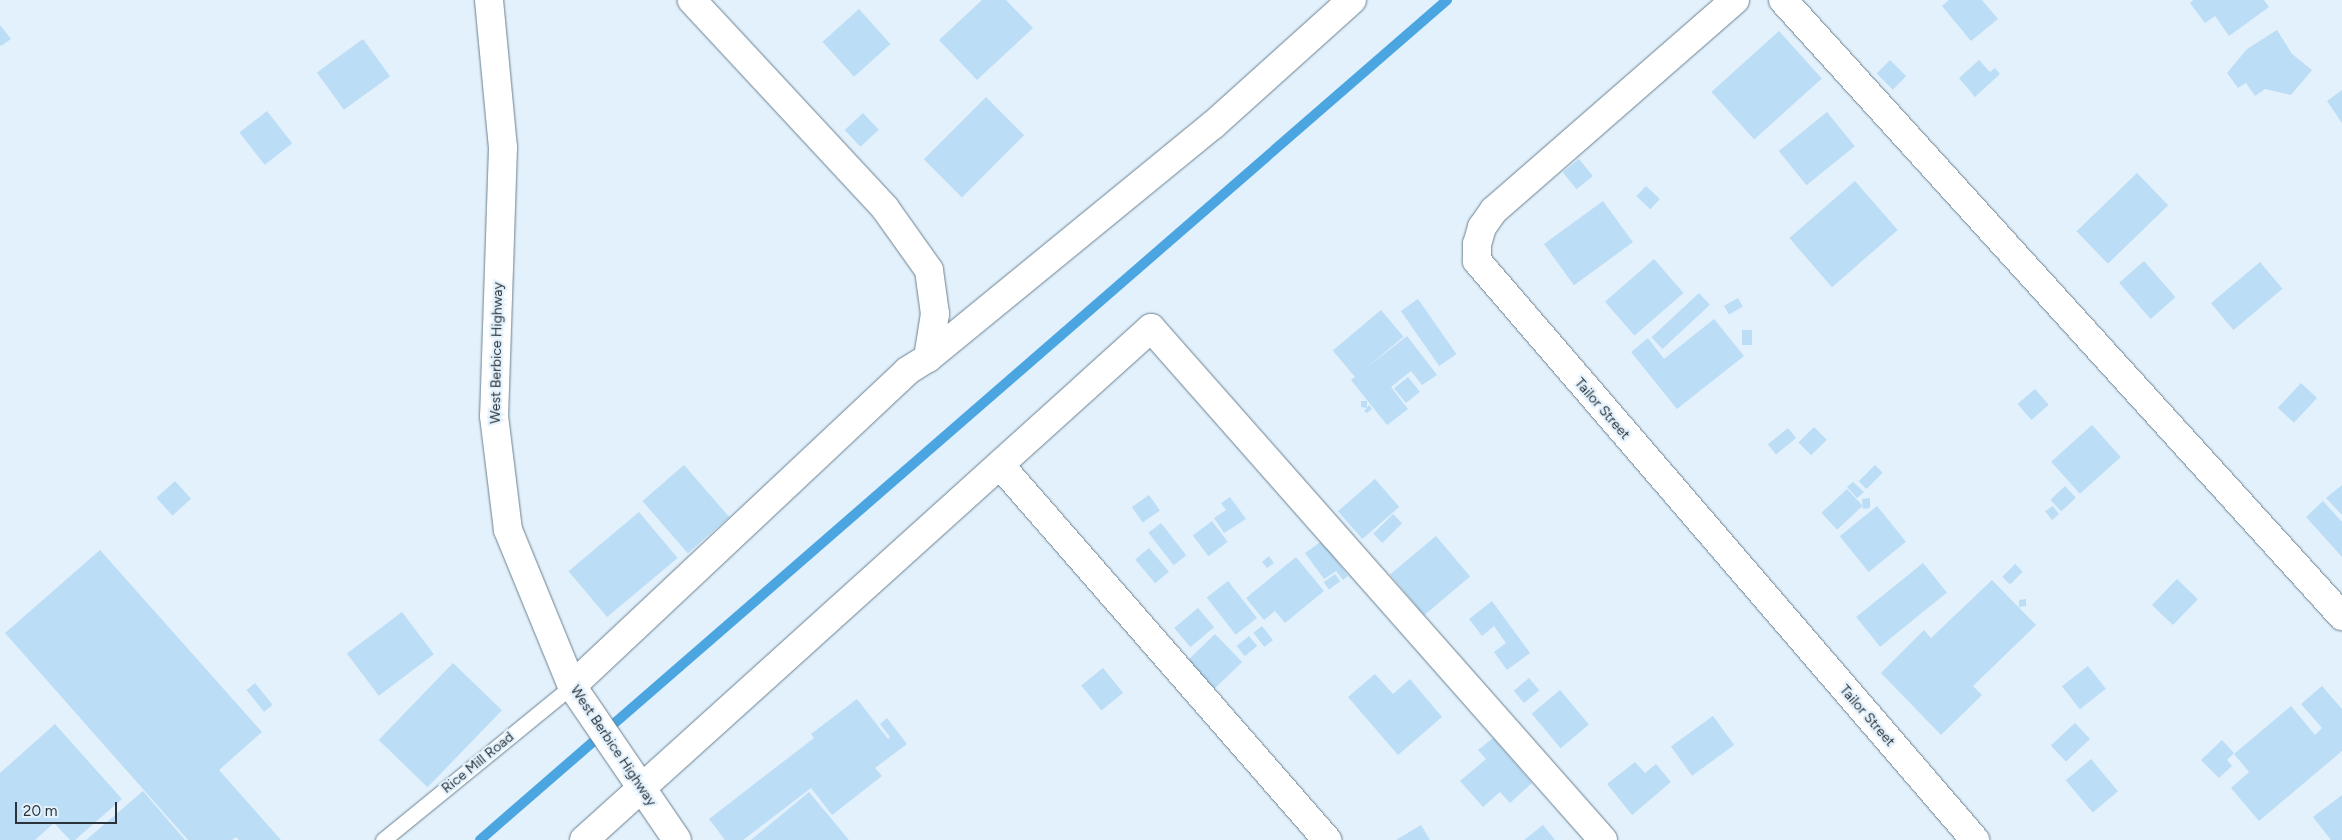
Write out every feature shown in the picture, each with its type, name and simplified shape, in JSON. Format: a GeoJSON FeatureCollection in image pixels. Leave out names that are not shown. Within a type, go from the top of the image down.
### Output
{"type":"FeatureCollection","features":[{"type":"Feature","properties":{"kind":"street","name":"West Berbice Highway"},"geometry":{"type":"LineString","coordinates":[[489,0],[503,147],[494,416],[508,530],[572,686],[641,790],[677,840]]}},
{"type":"Feature","properties":{"kind":"street"},"geometry":{"type":"LineString","coordinates":[[692,0],[885,208],[929,270],[934,314],[928,358]]}},
{"type":"Feature","properties":{"kind":"street"},"geometry":{"type":"LineString","coordinates":[[572,686],[907,371],[928,358],[1213,125],[1352,0]]}},
{"type":"Feature","properties":{"kind":"street","name":"Tailor Street"},"geometry":{"type":"LineString","coordinates":[[1735,0],[1494,210],[1477,244],[1477,261],[1974,840]]}},
{"type":"Feature","properties":{"kind":"street"},"geometry":{"type":"LineString","coordinates":[[1783,0],[2342,616]]}},
{"type":"Feature","properties":{"kind":"street"},"geometry":{"type":"LineString","coordinates":[[584,840],[1151,328],[1604,840]]}},
{"type":"Feature","properties":{"kind":"street"},"geometry":{"type":"LineString","coordinates":[[1000,465],[1326,840]]}},
{"type":"Feature","properties":{"kind":"lane","name":"Rice Mill Road"},"geometry":{"type":"LineString","coordinates":[[383,840],[572,686]]}},
{"type":"Feature","properties":{"kind":"building"},"geometry":{"type":"Polygon","coordinates":[[[982,0],[1006,0],[1033,28],[977,80],[939,40],[982,0]]]}},
{"type":"Feature","properties":{"kind":"building"},"geometry":{"type":"Polygon","coordinates":[[[1949,0],[1982,0],[1998,19],[1971,41],[1942,6],[1949,0]]]}},
{"type":"Feature","properties":{"kind":"building"},"geometry":{"type":"Polygon","coordinates":[[[2193,0],[2264,0],[2269,7],[2229,36],[2215,16],[2205,23],[2190,3],[2193,0]]]}},
{"type":"Feature","properties":{"kind":"building"},"geometry":{"type":"Polygon","coordinates":[[[859,9],[890,44],[854,77],[823,42],[859,9]]]}},
{"type":"Feature","properties":{"kind":"building"},"geometry":{"type":"Polygon","coordinates":[[[0,25],[11,39],[1,46],[0,45],[0,25]]]}},
{"type":"Feature","properties":{"kind":"building"},"geometry":{"type":"Polygon","coordinates":[[[2277,30],[2292,54],[2312,70],[2291,95],[2265,89],[2255,96],[2246,83],[2238,88],[2227,73],[2247,49],[2277,30]]]}},
{"type":"Feature","properties":{"kind":"building"},"geometry":{"type":"Polygon","coordinates":[[[1779,31],[1822,79],[1754,139],[1711,92],[1779,31]]]}},
{"type":"Feature","properties":{"kind":"building"},"geometry":{"type":"Polygon","coordinates":[[[363,39],[390,76],[344,110],[317,73],[363,39]]]}},
{"type":"Feature","properties":{"kind":"building"},"geometry":{"type":"Polygon","coordinates":[[[1890,60],[1906,76],[1893,90],[1877,73],[1890,60]]]}},
{"type":"Feature","properties":{"kind":"building"},"geometry":{"type":"Polygon","coordinates":[[[1979,60],[1990,72],[1995,68],[2000,74],[1975,97],[1959,78],[1979,60]]]}},
{"type":"Feature","properties":{"kind":"building"},"geometry":{"type":"Polygon","coordinates":[[[2342,90],[2342,123],[2327,101],[2342,90]]]}},
{"type":"Feature","properties":{"kind":"building"},"geometry":{"type":"Polygon","coordinates":[[[986,97],[1024,135],[962,197],[924,159],[986,97]]]}},
{"type":"Feature","properties":{"kind":"building"},"geometry":{"type":"Polygon","coordinates":[[[267,111],[292,143],[265,165],[239,133],[267,111]]]}},
{"type":"Feature","properties":{"kind":"building"},"geometry":{"type":"Polygon","coordinates":[[[1827,112],[1855,146],[1807,185],[1779,151],[1827,112]]]}},
{"type":"Feature","properties":{"kind":"building"},"geometry":{"type":"Polygon","coordinates":[[[863,113],[879,130],[860,147],[845,130],[863,113]]]}},
{"type":"Feature","properties":{"kind":"building"},"geometry":{"type":"Polygon","coordinates":[[[1579,159],[1593,176],[1577,189],[1563,172],[1579,159]]]}},
{"type":"Feature","properties":{"kind":"building"},"geometry":{"type":"Polygon","coordinates":[[[2137,173],[2168,205],[2108,264],[2077,231],[2137,173]]]}},
{"type":"Feature","properties":{"kind":"building"},"geometry":{"type":"Polygon","coordinates":[[[1855,181],[1898,230],[1832,287],[1789,238],[1855,181]]]}},
{"type":"Feature","properties":{"kind":"building"},"geometry":{"type":"Polygon","coordinates":[[[1646,186],[1660,199],[1650,209],[1636,196],[1646,186]]]}},
{"type":"Feature","properties":{"kind":"building"},"geometry":{"type":"Polygon","coordinates":[[[1603,201],[1633,242],[1574,285],[1544,244],[1603,201]]]}},
{"type":"Feature","properties":{"kind":"building"},"geometry":{"type":"Polygon","coordinates":[[[1654,259],[1684,293],[1634,336],[1605,302],[1654,259]]]}},
{"type":"Feature","properties":{"kind":"building"},"geometry":{"type":"Polygon","coordinates":[[[2144,261],[2175,297],[2151,319],[2119,283],[2144,261]]]}},
{"type":"Feature","properties":{"kind":"building"},"geometry":{"type":"Polygon","coordinates":[[[2260,262],[2282,289],[2233,330],[2211,303],[2260,262]]]}},
{"type":"Feature","properties":{"kind":"building"},"geometry":{"type":"Polygon","coordinates":[[[1699,293],[1710,305],[1662,349],[1651,337],[1699,293]]]}},
{"type":"Feature","properties":{"kind":"building"},"geometry":{"type":"Polygon","coordinates":[[[1738,298],[1743,307],[1729,315],[1724,306],[1738,298]]]}},
{"type":"Feature","properties":{"kind":"building"},"geometry":{"type":"Polygon","coordinates":[[[1418,299],[1456,354],[1439,366],[1401,311],[1418,299]]]}},
{"type":"Feature","properties":{"kind":"building"},"geometry":{"type":"Polygon","coordinates":[[[1381,310],[1403,337],[1355,377],[1333,350],[1381,310]]]}},
{"type":"Feature","properties":{"kind":"building"},"geometry":{"type":"Polygon","coordinates":[[[1714,319],[1744,356],[1677,409],[1631,352],[1648,338],[1664,359],[1714,319]]]}},
{"type":"Feature","properties":{"kind":"building"},"geometry":{"type":"Polygon","coordinates":[[[1742,330],[1752,330],[1752,345],[1742,345],[1742,330]]]}},
{"type":"Feature","properties":{"kind":"building"},"geometry":{"type":"Polygon","coordinates":[[[1407,336],[1437,375],[1422,385],[1411,371],[1391,387],[1408,409],[1387,425],[1351,380],[1407,336]]]}},
{"type":"Feature","properties":{"kind":"building"},"geometry":{"type":"Polygon","coordinates":[[[1408,377],[1420,392],[1406,403],[1394,388],[1408,377]]]}},
{"type":"Feature","properties":{"kind":"building"},"geometry":{"type":"Polygon","coordinates":[[[2301,383],[2317,398],[2294,423],[2278,408],[2301,383]]]}},
{"type":"Feature","properties":{"kind":"building"},"geometry":{"type":"Polygon","coordinates":[[[2035,389],[2049,405],[2031,420],[2018,404],[2035,389]]]}},
{"type":"Feature","properties":{"kind":"building"},"geometry":{"type":"Polygon","coordinates":[[[1361,401],[1367,401],[1367,408],[1361,407],[1361,401]]]}},
{"type":"Feature","properties":{"kind":"building"},"geometry":{"type":"Polygon","coordinates":[[[1369,405],[1372,409],[1367,413],[1364,411],[1369,405]]]}},
{"type":"Feature","properties":{"kind":"building"},"geometry":{"type":"Polygon","coordinates":[[[2092,425],[2121,457],[2080,494],[2051,462],[2092,425]]]}},
{"type":"Feature","properties":{"kind":"building"},"geometry":{"type":"Polygon","coordinates":[[[1814,427],[1827,440],[1811,455],[1798,443],[1814,427]]]}},
{"type":"Feature","properties":{"kind":"building"},"geometry":{"type":"Polygon","coordinates":[[[1788,428],[1796,438],[1776,454],[1768,444],[1788,428]]]}},
{"type":"Feature","properties":{"kind":"building"},"geometry":{"type":"Polygon","coordinates":[[[684,465],[729,517],[688,553],[642,501],[684,465]]]}},
{"type":"Feature","properties":{"kind":"building"},"geometry":{"type":"Polygon","coordinates":[[[1875,465],[1883,473],[1867,489],[1859,481],[1875,465]]]}},
{"type":"Feature","properties":{"kind":"building"},"geometry":{"type":"Polygon","coordinates":[[[1375,479],[1399,507],[1362,539],[1338,511],[1375,479]]]}},
{"type":"Feature","properties":{"kind":"building"},"geometry":{"type":"Polygon","coordinates":[[[175,481],[191,499],[172,516],[156,498],[175,481]]]}},
{"type":"Feature","properties":{"kind":"building"},"geometry":{"type":"Polygon","coordinates":[[[1853,482],[1864,492],[1857,498],[1847,487],[1853,482]]]}},
{"type":"Feature","properties":{"kind":"building"},"geometry":{"type":"Polygon","coordinates":[[[2342,485],[2342,515],[2326,498],[2342,485]]]}},
{"type":"Feature","properties":{"kind":"building"},"geometry":{"type":"Polygon","coordinates":[[[2065,486],[2076,498],[2061,511],[2050,500],[2065,486]]]}},
{"type":"Feature","properties":{"kind":"building"},"geometry":{"type":"Polygon","coordinates":[[[1847,489],[1863,506],[1837,530],[1821,513],[1847,489]]]}},
{"type":"Feature","properties":{"kind":"building"},"geometry":{"type":"Polygon","coordinates":[[[1149,495],[1160,511],[1143,523],[1132,507],[1149,495]]]}},
{"type":"Feature","properties":{"kind":"building"},"geometry":{"type":"Polygon","coordinates":[[[1230,497],[1246,519],[1224,533],[1214,518],[1226,510],[1221,503],[1230,497]]]}},
{"type":"Feature","properties":{"kind":"building"},"geometry":{"type":"Polygon","coordinates":[[[1870,498],[1870,508],[1863,509],[1862,499],[1870,498]]]}},
{"type":"Feature","properties":{"kind":"building"},"geometry":{"type":"Polygon","coordinates":[[[2323,501],[2342,522],[2342,557],[2306,517],[2323,501]]]}},
{"type":"Feature","properties":{"kind":"building"},"geometry":{"type":"Polygon","coordinates":[[[1877,506],[1906,542],[1869,572],[1840,536],[1877,506]]]}},
{"type":"Feature","properties":{"kind":"building"},"geometry":{"type":"Polygon","coordinates":[[[2053,506],[2059,514],[2052,520],[2045,511],[2053,506]]]}},
{"type":"Feature","properties":{"kind":"building"},"geometry":{"type":"Polygon","coordinates":[[[639,512],[678,558],[607,617],[569,571],[639,512]]]}},
{"type":"Feature","properties":{"kind":"building"},"geometry":{"type":"Polygon","coordinates":[[[1393,514],[1402,523],[1382,543],[1373,534],[1393,514]]]}},
{"type":"Feature","properties":{"kind":"building"},"geometry":{"type":"Polygon","coordinates":[[[1212,521],[1228,542],[1208,556],[1193,535],[1212,521]]]}},
{"type":"Feature","properties":{"kind":"building"},"geometry":{"type":"Polygon","coordinates":[[[1161,523],[1186,555],[1174,565],[1148,533],[1161,523]]]}},
{"type":"Feature","properties":{"kind":"building"},"geometry":{"type":"Polygon","coordinates":[[[1436,536],[1470,577],[1424,615],[1390,575],[1436,536]]]}},
{"type":"Feature","properties":{"kind":"building"},"geometry":{"type":"Polygon","coordinates":[[[1322,541],[1348,576],[1343,580],[1336,571],[1324,579],[1305,553],[1322,541]]]}},
{"type":"Feature","properties":{"kind":"building"},"geometry":{"type":"Polygon","coordinates":[[[1149,548],[1169,572],[1155,583],[1135,560],[1149,548]]]}},
{"type":"Feature","properties":{"kind":"building"},"geometry":{"type":"Polygon","coordinates":[[[100,550],[262,732],[219,770],[281,840],[239,840],[236,837],[232,840],[188,840],[5,633],[100,550]]]}},
{"type":"Feature","properties":{"kind":"building"},"geometry":{"type":"Polygon","coordinates":[[[1269,556],[1274,563],[1267,568],[1262,562],[1269,556]]]}},
{"type":"Feature","properties":{"kind":"building"},"geometry":{"type":"Polygon","coordinates":[[[1296,557],[1324,591],[1285,623],[1275,611],[1264,620],[1246,598],[1296,557]]]}},
{"type":"Feature","properties":{"kind":"building"},"geometry":{"type":"Polygon","coordinates":[[[1923,563],[1947,593],[1880,647],[1856,617],[1923,563]]]}},
{"type":"Feature","properties":{"kind":"building"},"geometry":{"type":"Polygon","coordinates":[[[2015,564],[2023,572],[2010,585],[2002,577],[2015,564]]]}},
{"type":"Feature","properties":{"kind":"building"},"geometry":{"type":"Polygon","coordinates":[[[1335,574],[1340,581],[1329,590],[1324,582],[1335,574]]]}},
{"type":"Feature","properties":{"kind":"building"},"geometry":{"type":"Polygon","coordinates":[[[2177,579],[2198,599],[2173,625],[2152,605],[2177,579]]]}},
{"type":"Feature","properties":{"kind":"building"},"geometry":{"type":"Polygon","coordinates":[[[1992,580],[2036,625],[1973,686],[1982,695],[1941,735],[1881,673],[1924,630],[1931,638],[1992,580]]]}},
{"type":"Feature","properties":{"kind":"building"},"geometry":{"type":"Polygon","coordinates":[[[1228,581],[1257,618],[1236,635],[1207,598],[1228,581]]]}},
{"type":"Feature","properties":{"kind":"building"},"geometry":{"type":"Polygon","coordinates":[[[2026,599],[2026,606],[2019,607],[2019,600],[2026,599]]]}},
{"type":"Feature","properties":{"kind":"building"},"geometry":{"type":"Polygon","coordinates":[[[1492,601],[1530,653],[1507,670],[1494,652],[1506,643],[1494,626],[1482,636],[1469,619],[1492,601]]]}},
{"type":"Feature","properties":{"kind":"building"},"geometry":{"type":"Polygon","coordinates":[[[1198,608],[1214,627],[1190,647],[1174,628],[1198,608]]]}},
{"type":"Feature","properties":{"kind":"building"},"geometry":{"type":"Polygon","coordinates":[[[402,612],[434,654],[379,696],[347,654],[402,612]]]}},
{"type":"Feature","properties":{"kind":"building"},"geometry":{"type":"Polygon","coordinates":[[[1262,626],[1273,640],[1264,647],[1253,633],[1262,626]]]}},
{"type":"Feature","properties":{"kind":"building"},"geometry":{"type":"Polygon","coordinates":[[[1215,634],[1242,662],[1213,691],[1186,662],[1215,634]]]}},
{"type":"Feature","properties":{"kind":"building"},"geometry":{"type":"Polygon","coordinates":[[[1249,636],[1257,646],[1245,656],[1237,646],[1249,636]]]}},
{"type":"Feature","properties":{"kind":"building"},"geometry":{"type":"Polygon","coordinates":[[[453,663],[502,710],[428,787],[379,740],[453,663]]]}},
{"type":"Feature","properties":{"kind":"building"},"geometry":{"type":"Polygon","coordinates":[[[2088,666],[2106,689],[2080,709],[2062,686],[2088,666]]]}},
{"type":"Feature","properties":{"kind":"building"},"geometry":{"type":"Polygon","coordinates":[[[1103,668],[1123,693],[1101,710],[1081,686],[1103,668]]]}},
{"type":"Feature","properties":{"kind":"building"},"geometry":{"type":"Polygon","coordinates":[[[1375,674],[1393,694],[1410,679],[1442,717],[1398,755],[1348,697],[1375,674]]]}},
{"type":"Feature","properties":{"kind":"building"},"geometry":{"type":"Polygon","coordinates":[[[1529,678],[1539,690],[1524,703],[1514,691],[1529,678]]]}},
{"type":"Feature","properties":{"kind":"building"},"geometry":{"type":"Polygon","coordinates":[[[255,683],[273,705],[264,712],[246,690],[255,683]]]}},
{"type":"Feature","properties":{"kind":"building"},"geometry":{"type":"Polygon","coordinates":[[[2322,686],[2342,709],[2342,751],[2259,821],[2231,788],[2249,772],[2234,754],[2291,706],[2315,735],[2322,728],[2301,704],[2322,686]]]}},
{"type":"Feature","properties":{"kind":"building"},"geometry":{"type":"Polygon","coordinates":[[[1560,690],[1589,724],[1561,748],[1532,714],[1560,690]]]}},
{"type":"Feature","properties":{"kind":"building"},"geometry":{"type":"Polygon","coordinates":[[[857,699],[888,739],[890,737],[880,724],[887,718],[907,744],[875,768],[882,776],[832,815],[811,788],[743,840],[725,840],[709,819],[814,738],[811,734],[857,699]]]}},
{"type":"Feature","properties":{"kind":"building"},"geometry":{"type":"Polygon","coordinates":[[[1713,716],[1734,745],[1692,776],[1671,747],[1713,716]]]}},
{"type":"Feature","properties":{"kind":"building"},"geometry":{"type":"Polygon","coordinates":[[[2075,723],[2090,739],[2066,762],[2051,746],[2075,723]]]}},
{"type":"Feature","properties":{"kind":"building"},"geometry":{"type":"Polygon","coordinates":[[[55,724],[122,799],[75,840],[70,840],[54,823],[35,840],[0,840],[0,773],[55,724]]]}},
{"type":"Feature","properties":{"kind":"building"},"geometry":{"type":"Polygon","coordinates":[[[1493,738],[1532,783],[1510,803],[1500,792],[1483,807],[1460,781],[1486,759],[1478,750],[1493,738]]]}},
{"type":"Feature","properties":{"kind":"building"},"geometry":{"type":"Polygon","coordinates":[[[2222,740],[2234,753],[2227,760],[2232,766],[2219,778],[2201,760],[2222,740]]]}},
{"type":"Feature","properties":{"kind":"building"},"geometry":{"type":"Polygon","coordinates":[[[2091,759],[2118,791],[2093,812],[2066,780],[2091,759]]]}},
{"type":"Feature","properties":{"kind":"building"},"geometry":{"type":"Polygon","coordinates":[[[1635,762],[1645,773],[1656,764],[1671,782],[1632,815],[1607,784],[1635,762]]]}},
{"type":"Feature","properties":{"kind":"building"},"geometry":{"type":"Polygon","coordinates":[[[143,791],[185,840],[86,840],[143,791]]]}},
{"type":"Feature","properties":{"kind":"building"},"geometry":{"type":"Polygon","coordinates":[[[809,792],[849,840],[751,840],[809,792]]]}},
{"type":"Feature","properties":{"kind":"building"},"geometry":{"type":"Polygon","coordinates":[[[2342,795],[2342,840],[2331,840],[2313,817],[2342,795]]]}},
{"type":"Feature","properties":{"kind":"building"},"geometry":{"type":"Polygon","coordinates":[[[1421,825],[1430,840],[1396,840],[1421,825]]]}},
{"type":"Feature","properties":{"kind":"building"},"geometry":{"type":"Polygon","coordinates":[[[1543,825],[1555,840],[1524,840],[1543,825]]]}},
{"type":"Feature","properties":{"kind":"waterway"},"geometry":{"type":"LineString","coordinates":[[480,840],[1447,0]]}}]}
